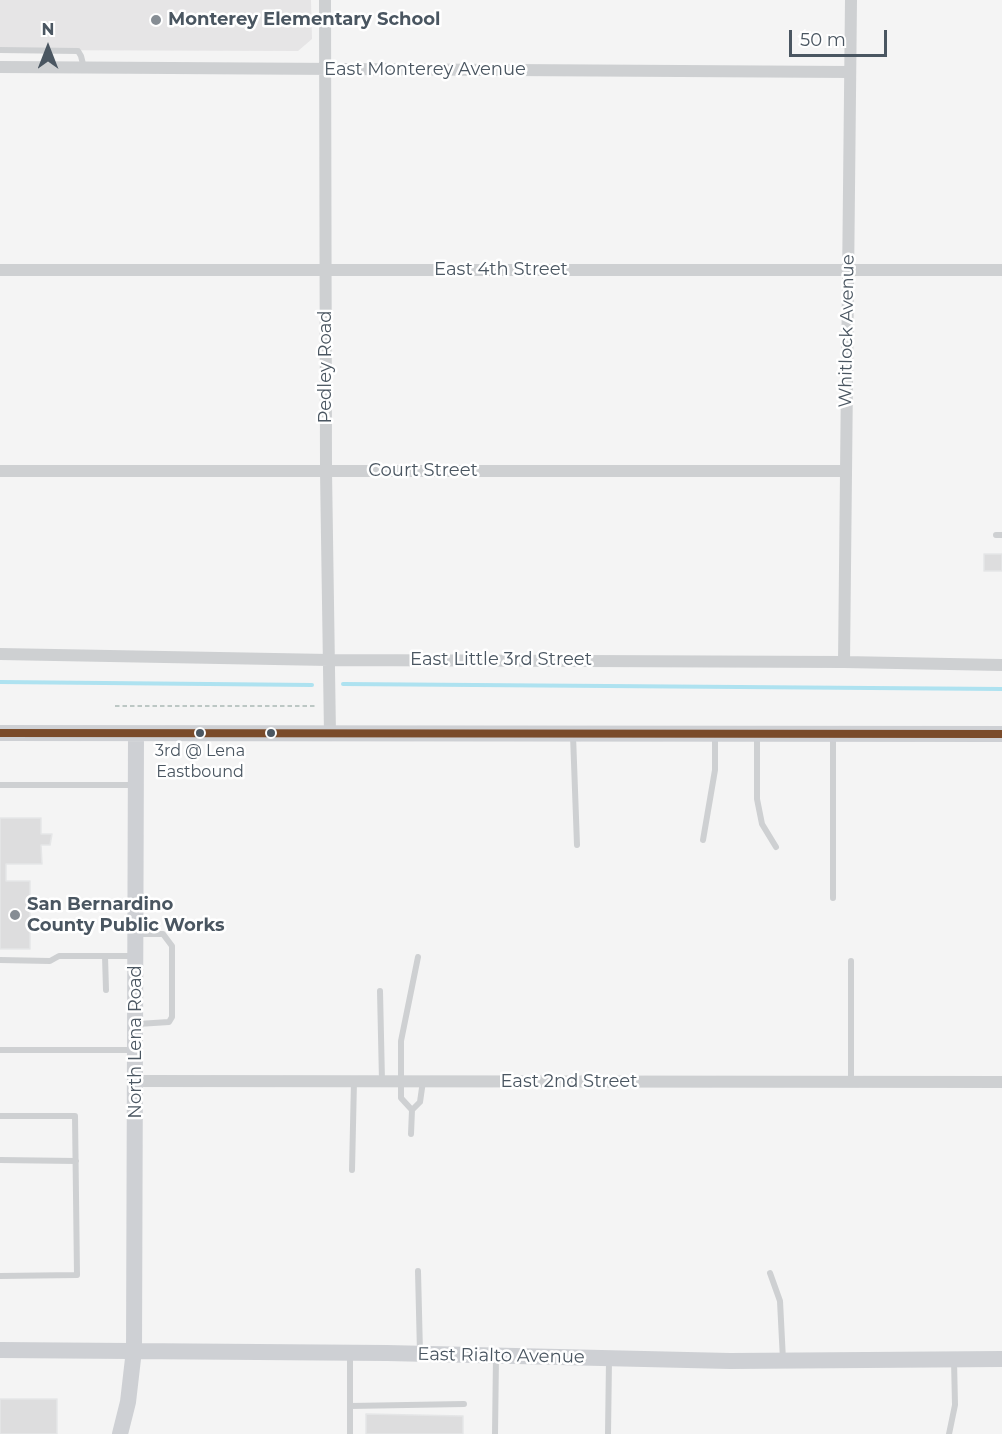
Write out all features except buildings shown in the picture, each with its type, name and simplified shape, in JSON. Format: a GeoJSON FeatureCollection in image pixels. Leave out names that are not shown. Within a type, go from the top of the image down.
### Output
{"type":"FeatureCollection","features":[{"type":"Feature","properties":{"kind":"street","name":"Pedley Road"},"geometry":{"type":"LineString","coordinates":[[326,0],[326,471],[330,734]]}},
{"type":"Feature","properties":{"kind":"street","name":"Whitlock Avenue"},"geometry":{"type":"LineString","coordinates":[[844,662],[851,0]]}},
{"type":"Feature","properties":{"kind":"street","name":"East Monterey Avenue"},"geometry":{"type":"LineString","coordinates":[[0,67],[850,72]]}},
{"type":"Feature","properties":{"kind":"street","name":"East 4th Street"},"geometry":{"type":"LineString","coordinates":[[0,270],[1002,270]]}},
{"type":"Feature","properties":{"kind":"street","name":"Court Street"},"geometry":{"type":"LineString","coordinates":[[0,471],[846,471]]}},
{"type":"Feature","properties":{"kind":"street","name":"East Little 3rd Street"},"geometry":{"type":"LineString","coordinates":[[0,654],[329,660],[844,662],[1002,665]]}},
{"type":"Feature","properties":{"kind":"street"},"geometry":{"type":"LineString","coordinates":[[0,733],[1002,734]]}},
{"type":"Feature","properties":{"kind":"street","name":"North Lena Road"},"geometry":{"type":"LineString","coordinates":[[120,1434],[128,1402],[134,1350],[136,734]]}},
{"type":"Feature","properties":{"kind":"street","name":"East 2nd Street"},"geometry":{"type":"LineString","coordinates":[[136,1082],[1002,1082]]}},
{"type":"Feature","properties":{"kind":"street","name":"East Rialto Avenue"},"geometry":{"type":"LineString","coordinates":[[0,1350],[350,1353],[783,1361],[1002,1359]]}},
{"type":"Feature","properties":{"kind":"lane"},"geometry":{"type":"LineString","coordinates":[[0,50],[78,51],[84,68]]}},
{"type":"Feature","properties":{"kind":"lane"},"geometry":{"type":"LineString","coordinates":[[573,734],[577,846]]}},
{"type":"Feature","properties":{"kind":"lane"},"geometry":{"type":"LineString","coordinates":[[703,840],[715,770],[715,734]]}},
{"type":"Feature","properties":{"kind":"lane"},"geometry":{"type":"LineString","coordinates":[[833,734],[833,898]]}},
{"type":"Feature","properties":{"kind":"lane"},"geometry":{"type":"LineString","coordinates":[[757,735],[757,799],[762,824],[776,847]]}},
{"type":"Feature","properties":{"kind":"lane"},"geometry":{"type":"LineString","coordinates":[[0,785],[136,785]]}},
{"type":"Feature","properties":{"kind":"lane"},"geometry":{"type":"LineString","coordinates":[[136,934],[164,934],[172,946],[172,1017],[169,1022],[136,1025]]}},
{"type":"Feature","properties":{"kind":"lane"},"geometry":{"type":"LineString","coordinates":[[0,960],[50,961],[59,956],[136,956]]}},
{"type":"Feature","properties":{"kind":"lane"},"geometry":{"type":"LineString","coordinates":[[105,956],[106,990]]}},
{"type":"Feature","properties":{"kind":"lane"},"geometry":{"type":"LineString","coordinates":[[412,1110],[401,1098],[400,1082],[402,1041],[418,957]]}},
{"type":"Feature","properties":{"kind":"lane"},"geometry":{"type":"LineString","coordinates":[[851,961],[851,1082]]}},
{"type":"Feature","properties":{"kind":"lane"},"geometry":{"type":"LineString","coordinates":[[380,991],[382,1082]]}},
{"type":"Feature","properties":{"kind":"lane"},"geometry":{"type":"LineString","coordinates":[[0,1050],[136,1050]]}},
{"type":"Feature","properties":{"kind":"lane"},"geometry":{"type":"LineString","coordinates":[[352,1170],[354,1082]]}},
{"type":"Feature","properties":{"kind":"lane"},"geometry":{"type":"LineString","coordinates":[[411,1134],[412,1110],[420,1102],[423,1082]]}},
{"type":"Feature","properties":{"kind":"lane"},"geometry":{"type":"LineString","coordinates":[[0,1116],[75,1116],[77,1275],[0,1276]]}},
{"type":"Feature","properties":{"kind":"lane"},"geometry":{"type":"LineString","coordinates":[[0,1161],[76,1161]]}},
{"type":"Feature","properties":{"kind":"lane"},"geometry":{"type":"LineString","coordinates":[[418,1271],[420,1354]]}},
{"type":"Feature","properties":{"kind":"lane"},"geometry":{"type":"LineString","coordinates":[[770,1273],[780,1301],[783,1361]]}},
{"type":"Feature","properties":{"kind":"lane"},"geometry":{"type":"LineString","coordinates":[[350,1353],[350,1434]]}},
{"type":"Feature","properties":{"kind":"lane"},"geometry":{"type":"LineString","coordinates":[[495,1434],[496,1356]]}},
{"type":"Feature","properties":{"kind":"lane"},"geometry":{"type":"LineString","coordinates":[[608,1434],[609,1358]]}},
{"type":"Feature","properties":{"kind":"lane"},"geometry":{"type":"LineString","coordinates":[[949,1434],[955,1405],[954,1360]]}},
{"type":"Feature","properties":{"kind":"lane"},"geometry":{"type":"LineString","coordinates":[[350,1406],[464,1404]]}},
{"type":"Feature","properties":{"kind":"path"},"geometry":{"type":"LineString","coordinates":[[115,706],[329,706]]}},
{"type":"Feature","properties":{"kind":"shaded area","name":"Monterey Elementary School"},"geometry":{"type":"Polygon","coordinates":[[[0,0],[311,0],[312,39],[298,51],[0,50],[0,0]]]}},
{"type":"Feature","properties":{"kind":"waterway"},"geometry":{"type":"LineString","coordinates":[[0,682],[312,685]]}},
{"type":"Feature","properties":{"kind":"waterway"},"geometry":{"type":"LineString","coordinates":[[343,684],[1002,689]]}},
{"type":"Feature","properties":{"kind":"transit line"},"geometry":{"type":"LineString","coordinates":[[0,733],[1002,734]]}},
{"type":"Feature","properties":{"kind":"place","name":"Monterey Elementary School"},"geometry":{"type":"Point","coordinates":[156,20]}},
{"type":"Feature","properties":{"kind":"place","name":"3rd @ Lena Eastbound"},"geometry":{"type":"Point","coordinates":[200,733]}},
{"type":"Feature","properties":{"kind":"place","name":"San Bernardino County Public Works"},"geometry":{"type":"Point","coordinates":[15,915]}}]}
